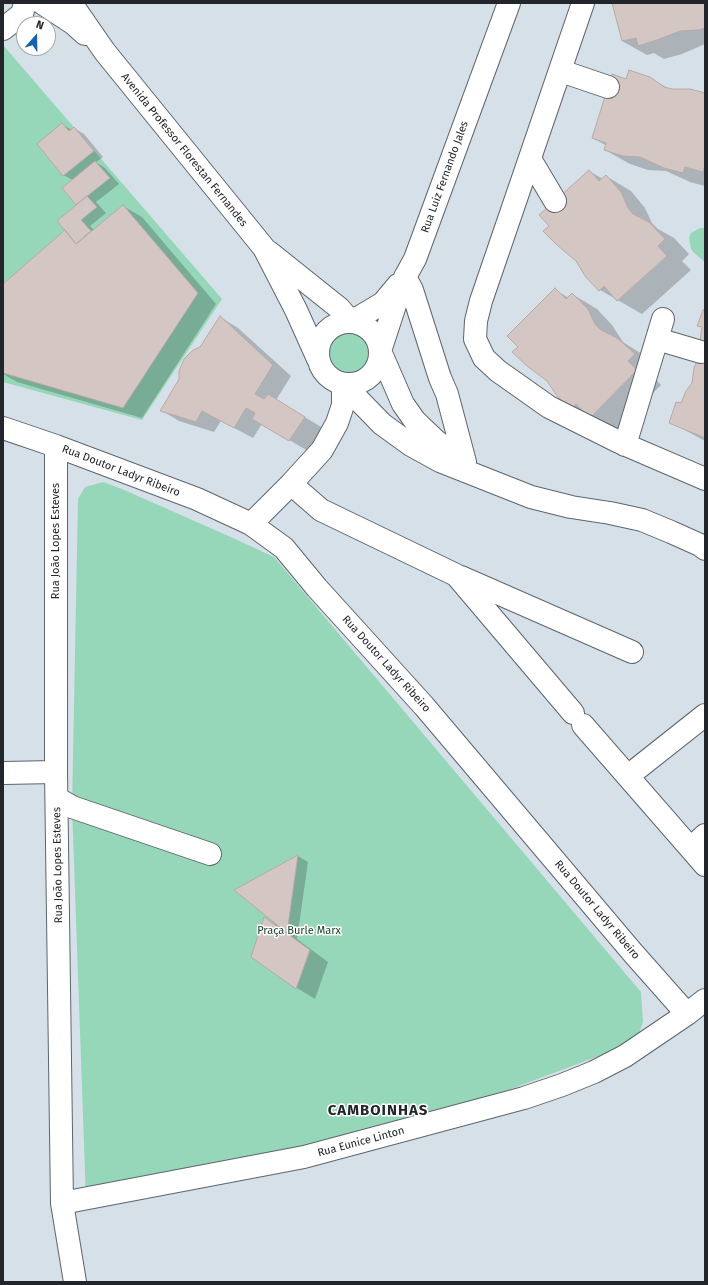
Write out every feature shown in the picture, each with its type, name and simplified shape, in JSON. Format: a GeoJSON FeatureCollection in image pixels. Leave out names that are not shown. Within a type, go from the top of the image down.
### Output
{"type":"FeatureCollection","features":[{"type":"Feature","properties":{"kind":"street"},"geometry":{"type":"LineString","coordinates":[[3,29],[22,14],[25,3]]}},
{"type":"Feature","properties":{"kind":"street","name":"Avenida Professor Florestan Fernandes"},"geometry":{"type":"LineString","coordinates":[[42,3],[74,24],[105,52]]}},
{"type":"Feature","properties":{"kind":"street","name":"Avenida Professor Florestan Fernandes"},"geometry":{"type":"LineString","coordinates":[[71,3],[105,52],[264,248],[296,310],[318,359]]}},
{"type":"Feature","properties":{"kind":"street","name":"Rua Luiz Fernando Jales"},"geometry":{"type":"LineString","coordinates":[[380,351],[405,277],[415,259],[509,3]]}},
{"type":"Feature","properties":{"kind":"street"},"geometry":{"type":"LineString","coordinates":[[583,3],[481,301],[476,322],[475,339],[484,358],[498,371],[549,407],[625,445],[705,479]]}},
{"type":"Feature","properties":{"kind":"street"},"geometry":{"type":"LineString","coordinates":[[560,71],[608,87]]}},
{"type":"Feature","properties":{"kind":"street"},"geometry":{"type":"LineString","coordinates":[[530,159],[555,201]]}},
{"type":"Feature","properties":{"kind":"street","name":"Avenida Professor Florestan Fernandes"},"geometry":{"type":"LineString","coordinates":[[264,248],[325,296],[339,308],[351,322]]}},
{"type":"Feature","properties":{"kind":"street"},"geometry":{"type":"LineString","coordinates":[[466,462],[447,394],[440,378],[412,290],[405,277],[383,303],[351,322],[342,323],[325,333],[320,341],[318,359],[321,368],[327,375],[343,384],[382,424],[411,445],[440,461],[531,497],[571,507],[642,520],[703,546]]}},
{"type":"Feature","properties":{"kind":"street"},"geometry":{"type":"LineString","coordinates":[[351,322],[363,326],[373,334],[403,404],[415,421],[436,441],[466,462],[487,480]]}},
{"type":"Feature","properties":{"kind":"street"},"geometry":{"type":"LineString","coordinates":[[625,445],[660,329],[701,352]]}},
{"type":"Feature","properties":{"kind":"street"},"geometry":{"type":"LineString","coordinates":[[343,384],[362,382],[369,376],[377,365],[380,351]]}},
{"type":"Feature","properties":{"kind":"street"},"geometry":{"type":"LineString","coordinates":[[251,524],[322,450],[338,423],[343,405],[343,384]]}},
{"type":"Feature","properties":{"kind":"street","name":"Rua Doutor Ladyr Ribeiro"},"geometry":{"type":"LineString","coordinates":[[3,428],[56,446],[197,499],[251,524],[284,548],[317,588],[424,706],[633,953],[687,1014]]}},
{"type":"Feature","properties":{"kind":"street","name":"Rua João Lopes Esteves"},"geometry":{"type":"LineString","coordinates":[[56,446],[56,772],[62,1203],[75,1282]]}},
{"type":"Feature","properties":{"kind":"street"},"geometry":{"type":"LineString","coordinates":[[291,484],[321,510],[456,575],[632,652]]}},
{"type":"Feature","properties":{"kind":"street"},"geometry":{"type":"LineString","coordinates":[[456,575],[628,776],[698,841],[705,865]]}},
{"type":"Feature","properties":{"kind":"street"},"geometry":{"type":"LineString","coordinates":[[628,776],[705,715]]}},
{"type":"Feature","properties":{"kind":"street"},"geometry":{"type":"LineString","coordinates":[[3,773],[56,772]]}},
{"type":"Feature","properties":{"kind":"street"},"geometry":{"type":"LineString","coordinates":[[57,798],[72,807],[210,854]]}},
{"type":"Feature","properties":{"kind":"street","name":"Rua Eunice Linton"},"geometry":{"type":"LineString","coordinates":[[62,1203],[304,1157],[524,1098],[562,1085],[625,1056],[705,1000]]}},
{"type":"Feature","properties":{"kind":"green space"},"geometry":{"type":"Polygon","coordinates":[[[3,45],[222,299],[142,420],[3,382],[3,45]]]}},
{"type":"Feature","properties":{"kind":"green space"},"geometry":{"type":"Polygon","coordinates":[[[700,228],[705,228],[705,262],[691,249],[689,238],[691,233],[700,228]]]}},
{"type":"Feature","properties":{"kind":"green space"},"geometry":{"type":"Polygon","coordinates":[[[345,331],[353,331],[361,334],[367,340],[370,352],[367,364],[361,370],[353,373],[345,373],[337,370],[331,364],[328,356],[328,348],[331,340],[337,334],[345,331]]]}},
{"type":"Feature","properties":{"kind":"green space","name":"Praça Burle Marx"},"geometry":{"type":"Polygon","coordinates":[[[103,482],[122,489],[274,557],[641,992],[643,1022],[636,1042],[354,1148],[86,1201],[72,807],[78,499],[85,487],[103,482]]]}},
{"type":"Feature","properties":{"kind":"building"},"geometry":{"type":"Polygon","coordinates":[[[612,3],[705,3],[705,28],[680,31],[638,46],[636,38],[622,41],[612,3]]]}},
{"type":"Feature","properties":{"kind":"building"},"geometry":{"type":"Polygon","coordinates":[[[629,70],[650,77],[664,87],[672,89],[690,89],[705,93],[705,165],[703,172],[685,167],[683,173],[664,168],[640,157],[623,156],[604,150],[606,143],[592,138],[612,74],[626,79],[629,70]]]}},
{"type":"Feature","properties":{"kind":"building"},"geometry":{"type":"Polygon","coordinates":[[[62,123],[69,131],[74,127],[94,151],[63,176],[37,144],[62,123]]]}},
{"type":"Feature","properties":{"kind":"building"},"geometry":{"type":"Polygon","coordinates":[[[95,161],[110,178],[76,205],[62,188],[95,161]]]}},
{"type":"Feature","properties":{"kind":"building"},"geometry":{"type":"Polygon","coordinates":[[[589,170],[599,181],[606,175],[621,192],[628,208],[633,214],[649,222],[665,239],[658,246],[667,256],[617,301],[604,286],[599,291],[585,276],[576,261],[543,231],[549,226],[539,215],[589,170]]]}},
{"type":"Feature","properties":{"kind":"building"},"geometry":{"type":"Polygon","coordinates":[[[87,196],[97,207],[81,220],[91,231],[76,244],[57,221],[87,196]]]}},
{"type":"Feature","properties":{"kind":"building"},"geometry":{"type":"Polygon","coordinates":[[[123,205],[198,293],[123,408],[3,373],[3,284],[65,230],[76,244],[123,205]]]}},
{"type":"Feature","properties":{"kind":"building"},"geometry":{"type":"Polygon","coordinates":[[[555,288],[566,299],[572,293],[588,309],[595,324],[601,330],[617,338],[635,354],[628,361],[637,370],[590,418],[576,404],[572,409],[557,396],[547,381],[527,366],[512,352],[518,347],[507,336],[555,288]]]}},
{"type":"Feature","properties":{"kind":"building"},"geometry":{"type":"Polygon","coordinates":[[[703,310],[705,310],[705,438],[669,423],[676,402],[681,403],[686,391],[692,383],[694,368],[701,352],[700,340],[702,327],[697,326],[703,310]]]}},
{"type":"Feature","properties":{"kind":"building"},"geometry":{"type":"Polygon","coordinates":[[[220,316],[273,365],[255,394],[264,399],[268,394],[305,417],[289,441],[252,419],[255,413],[246,408],[234,428],[202,411],[196,422],[160,411],[179,379],[179,371],[184,359],[193,350],[200,347],[220,316]]]}},
{"type":"Feature","properties":{"kind":"building"},"geometry":{"type":"Polygon","coordinates":[[[298,855],[287,933],[234,890],[298,855]]]}},
{"type":"Feature","properties":{"kind":"building"},"geometry":{"type":"Polygon","coordinates":[[[264,917],[310,950],[296,989],[251,957],[264,917]]]}},
{"type":"Feature","properties":{"kind":"district","name":"CAMBOINHAS"},"geometry":{"type":"Point","coordinates":[378,1111]}}]}
